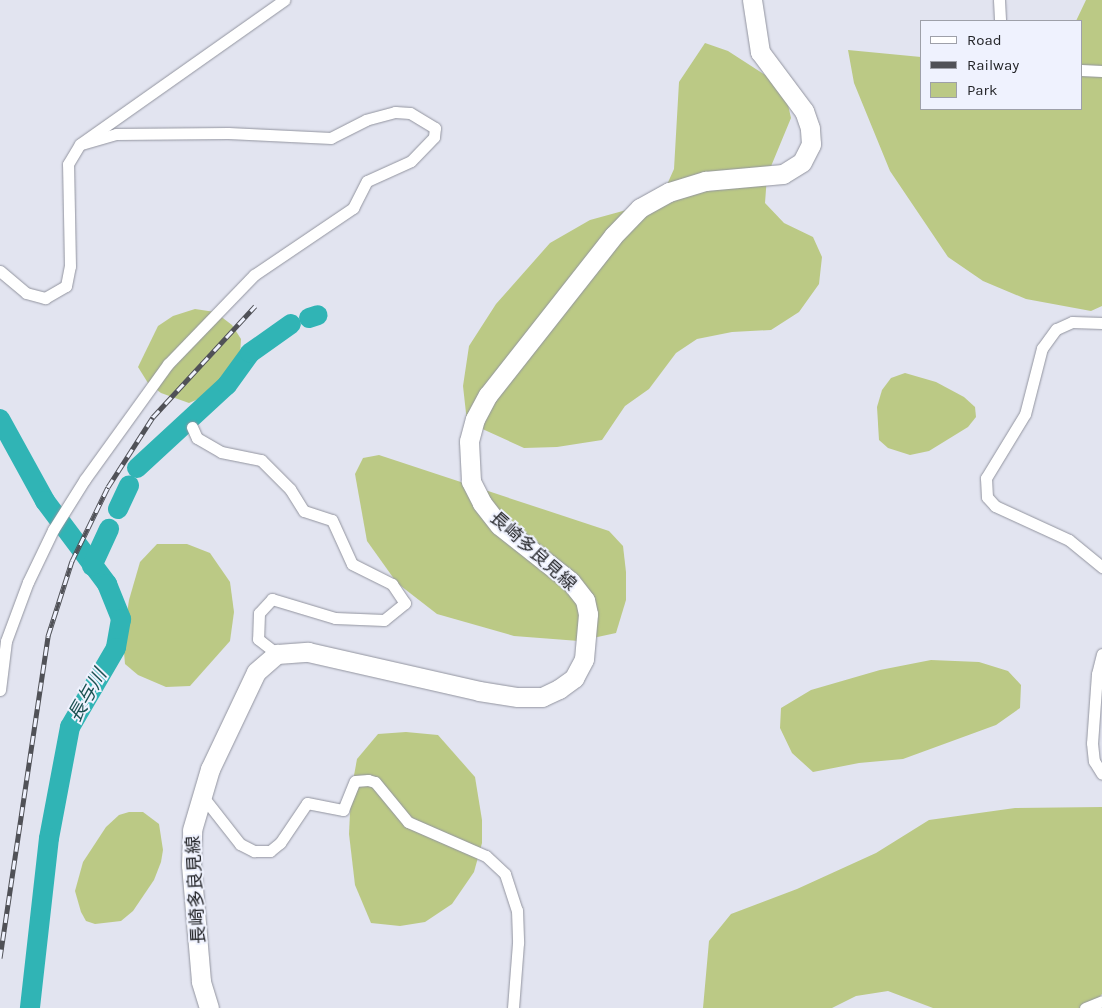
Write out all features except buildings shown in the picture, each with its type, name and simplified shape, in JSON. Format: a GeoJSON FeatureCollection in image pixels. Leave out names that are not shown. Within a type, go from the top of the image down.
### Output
{"type":"FeatureCollection","features":[{"type":"Feature","properties":{"kind":"main road","name":"長崎多良見線"},"geometry":{"type":"LineString","coordinates":[[210,1008],[202,981],[191,865],[192,830],[200,794],[222,741],[256,672],[277,654],[308,652],[518,697],[542,697],[559,689],[574,678],[584,659],[587,641],[588,614],[585,600],[570,581],[499,525],[482,503],[471,482],[469,441],[475,419],[488,395],[594,259],[640,208],[669,192],[705,181],[783,174],[802,162],[811,144],[810,128],[804,111],[760,52],[752,0]]}},
{"type":"Feature","properties":{"kind":"street"},"geometry":{"type":"LineString","coordinates":[[0,271],[26,294],[46,298],[66,286],[70,266],[68,164],[80,144],[284,0]]}},
{"type":"Feature","properties":{"kind":"street"},"geometry":{"type":"LineString","coordinates":[[999,0],[1000,20]]}},
{"type":"Feature","properties":{"kind":"street"},"geometry":{"type":"LineString","coordinates":[[1082,70],[1102,72]]}},
{"type":"Feature","properties":{"kind":"street"},"geometry":{"type":"LineString","coordinates":[[0,690],[6,641],[28,582],[53,530],[74,495],[168,364],[254,275],[320,233],[353,208],[367,181],[411,161],[434,137],[435,128],[410,113],[394,112],[366,120],[331,138],[228,133],[116,134],[80,144]]}},
{"type":"Feature","properties":{"kind":"street"},"geometry":{"type":"LineString","coordinates":[[1102,324],[1072,322],[1056,329],[1039,356],[1025,414],[986,478],[987,497],[995,506],[1069,540],[1102,567]]}},
{"type":"Feature","properties":{"kind":"street"},"geometry":{"type":"LineString","coordinates":[[192,427],[197,438],[221,452],[260,460],[290,489],[304,510],[332,520],[352,564],[392,584],[405,603],[384,620],[335,618],[272,599],[259,613],[258,639],[277,654]]}},
{"type":"Feature","properties":{"kind":"street"},"geometry":{"type":"LineString","coordinates":[[1102,654],[1097,674],[1092,743],[1094,761],[1102,774]]}},
{"type":"Feature","properties":{"kind":"street"},"geometry":{"type":"LineString","coordinates":[[200,794],[240,844],[254,851],[270,851],[280,842],[307,803],[343,810],[356,781],[368,780],[375,782],[408,822],[486,856],[506,874],[517,910],[518,943],[513,1008]]}},
{"type":"Feature","properties":{"kind":"street"},"geometry":{"type":"LineString","coordinates":[[1085,1008],[1102,1001]]}},
{"type":"Feature","properties":{"kind":"green space"},"geometry":{"type":"Polygon","coordinates":[[[1086,0],[1102,0],[1102,306],[1091,311],[1026,299],[983,281],[948,257],[890,171],[854,83],[848,50],[920,57],[920,110],[1082,110],[1082,20],[1076,20],[1086,0]]]}},
{"type":"Feature","properties":{"kind":"green space"},"geometry":{"type":"Polygon","coordinates":[[[705,43],[728,51],[784,87],[791,118],[767,176],[765,203],[784,223],[813,237],[822,257],[819,284],[799,312],[771,330],[732,332],[697,339],[676,353],[649,389],[625,406],[602,440],[557,447],[524,448],[467,422],[463,386],[469,346],[496,304],[550,243],[590,220],[630,209],[665,189],[674,169],[679,82],[705,43]]]}},
{"type":"Feature","properties":{"kind":"green space"},"geometry":{"type":"Polygon","coordinates":[[[195,309],[215,312],[232,325],[241,339],[240,355],[226,378],[210,394],[189,403],[161,393],[148,383],[138,367],[158,326],[173,316],[195,309]]]}},
{"type":"Feature","properties":{"kind":"green space"},"geometry":{"type":"Polygon","coordinates":[[[905,373],[936,382],[964,397],[975,407],[976,417],[968,427],[929,451],[910,455],[888,448],[879,440],[877,407],[882,390],[891,378],[905,373]]]}},
{"type":"Feature","properties":{"kind":"green space"},"geometry":{"type":"Polygon","coordinates":[[[379,455],[609,531],[623,546],[626,572],[626,600],[616,633],[579,641],[514,636],[437,614],[397,583],[367,541],[355,474],[363,458],[379,455]]]}},
{"type":"Feature","properties":{"kind":"green space"},"geometry":{"type":"Polygon","coordinates":[[[157,544],[187,544],[210,553],[230,582],[234,612],[230,641],[190,686],[166,687],[138,675],[125,664],[123,640],[129,600],[140,562],[157,544]]]}},
{"type":"Feature","properties":{"kind":"green space"},"geometry":{"type":"Polygon","coordinates":[[[931,660],[979,662],[1008,671],[1021,685],[1020,708],[996,725],[903,759],[859,763],[813,772],[792,753],[780,728],[781,708],[811,690],[880,670],[931,660]]]}},
{"type":"Feature","properties":{"kind":"green space"},"geometry":{"type":"Polygon","coordinates":[[[406,732],[438,735],[475,777],[482,820],[482,843],[474,872],[452,904],[425,922],[400,926],[371,923],[355,885],[349,834],[351,792],[357,759],[378,734],[406,732]]]}},
{"type":"Feature","properties":{"kind":"green space"},"geometry":{"type":"Polygon","coordinates":[[[1102,807],[1102,994],[1091,1008],[933,1008],[888,991],[856,996],[832,1008],[703,1008],[709,941],[731,914],[797,889],[876,853],[929,820],[1015,808],[1102,807]]]}},
{"type":"Feature","properties":{"kind":"green space"},"geometry":{"type":"Polygon","coordinates":[[[129,812],[143,812],[159,824],[163,850],[161,862],[154,880],[133,911],[121,921],[95,924],[86,921],[81,912],[75,891],[83,862],[106,827],[119,815],[129,812]]]}},
{"type":"Feature","properties":{"kind":"waterway"},"geometry":{"type":"LineString","coordinates":[[309,318],[318,315]]}},
{"type":"Feature","properties":{"kind":"waterway"},"geometry":{"type":"LineString","coordinates":[[137,468],[227,385],[250,353],[291,324]]}},
{"type":"Feature","properties":{"kind":"waterway","name":"長与川"},"geometry":{"type":"LineString","coordinates":[[0,419],[45,501],[107,584],[121,619],[116,648],[70,727],[49,838],[30,1008]]}},
{"type":"Feature","properties":{"kind":"waterway"},"geometry":{"type":"LineString","coordinates":[[118,509],[129,485]]}},
{"type":"Feature","properties":{"kind":"waterway"},"geometry":{"type":"LineString","coordinates":[[92,566],[109,529]]}},
{"type":"Feature","properties":{"kind":"railway"},"geometry":{"type":"LineString","coordinates":[[0,958],[48,636],[72,561],[108,487],[153,417],[255,306]]}}]}
